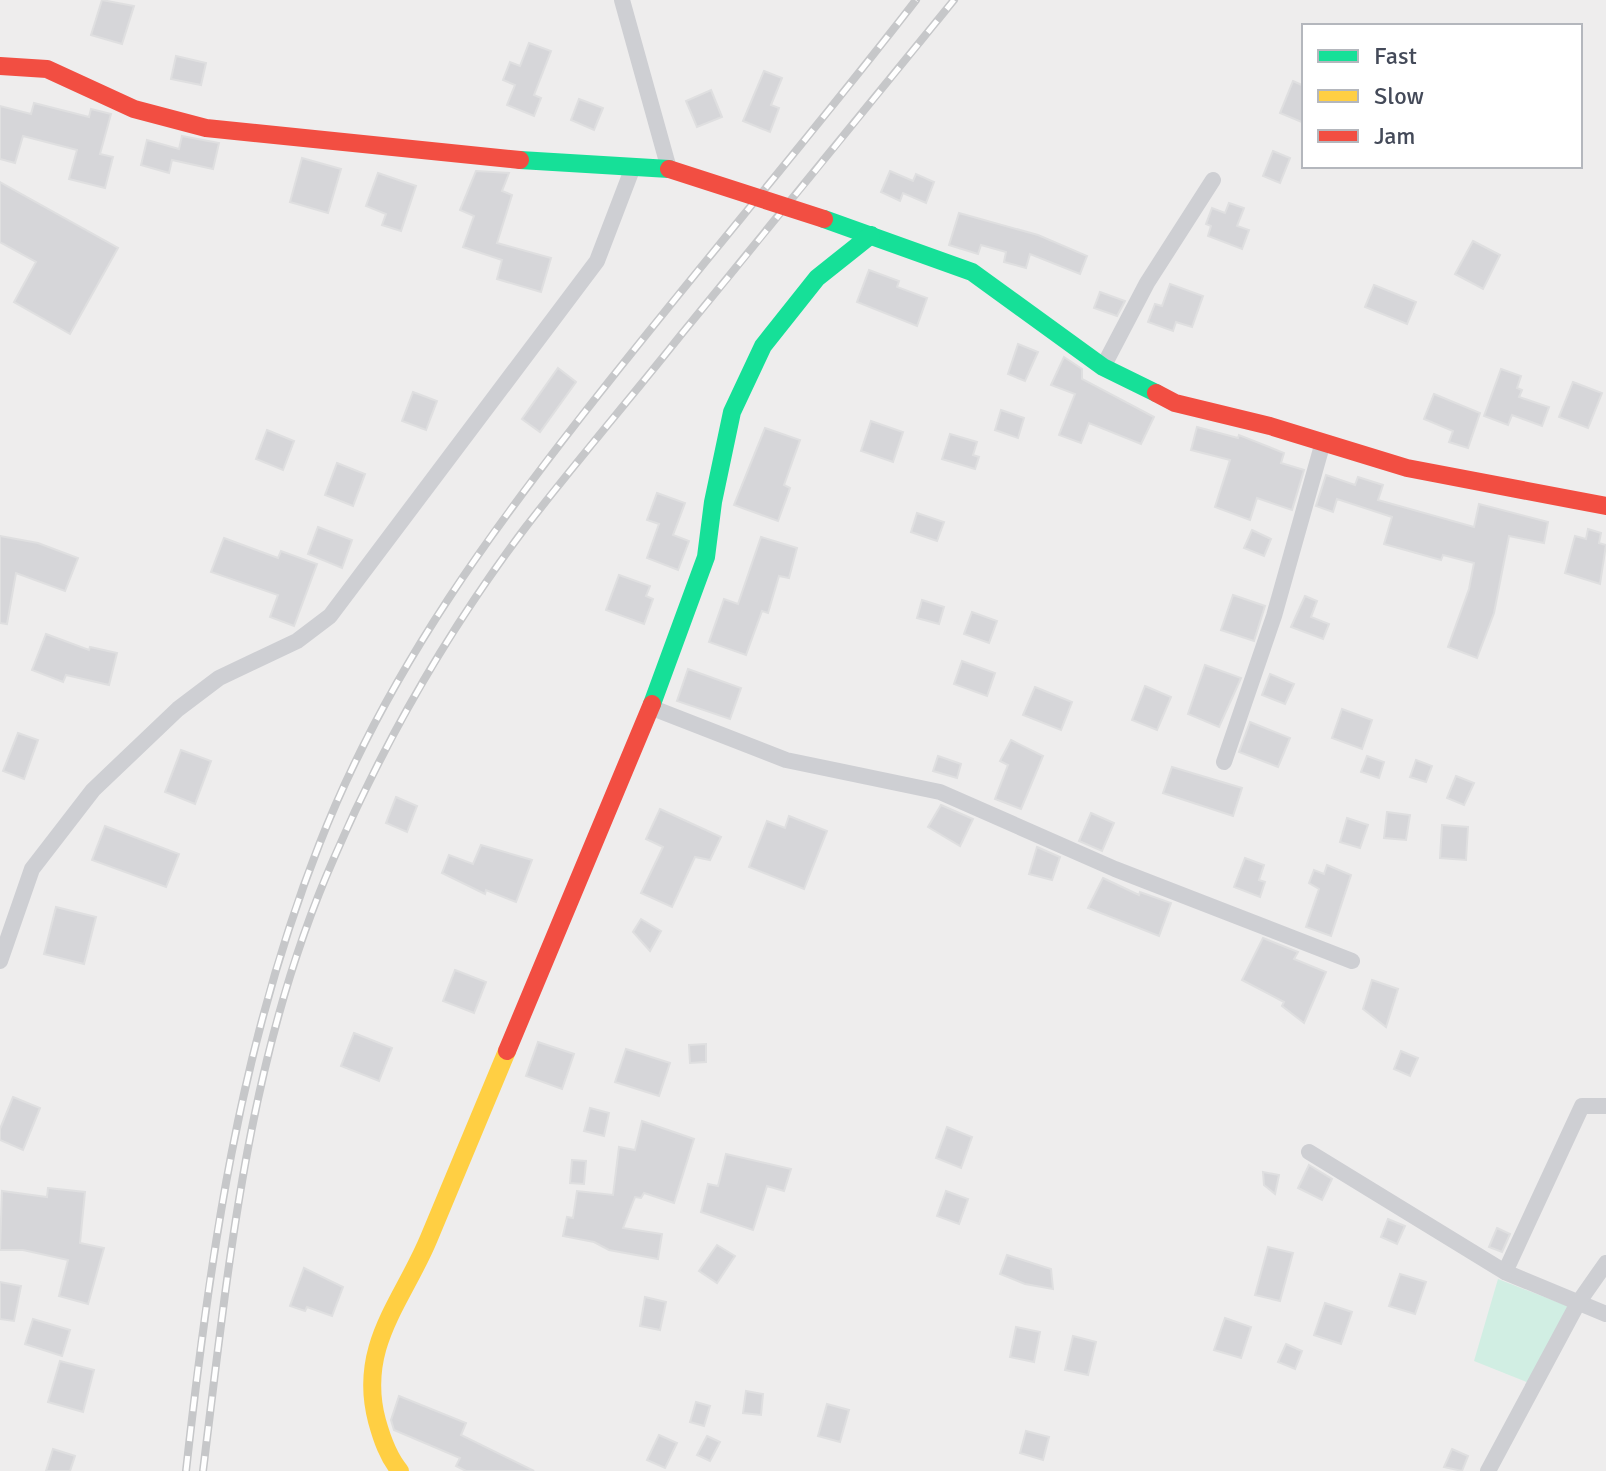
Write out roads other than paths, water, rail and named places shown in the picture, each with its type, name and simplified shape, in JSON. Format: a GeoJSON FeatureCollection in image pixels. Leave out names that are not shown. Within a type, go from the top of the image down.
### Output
{"type":"FeatureCollection","features":[{"type":"Feature","properties":{"kind":"main road"},"geometry":{"type":"LineString","coordinates":[[0,66],[47,69],[134,109],[206,128],[489,158],[669,169],[824,219],[972,272],[1103,367],[1175,403],[1407,468],[1606,506]]}},
{"type":"Feature","properties":{"kind":"main road"},"geometry":{"type":"LineString","coordinates":[[400,1471],[392,1463],[372,1411],[372,1359],[398,1291],[426,1246],[650,707],[706,557],[713,502],[732,412],[763,346],[817,278],[871,235]]}},
{"type":"Feature","properties":{"kind":"street"},"geometry":{"type":"LineString","coordinates":[[622,0],[669,169]]}},
{"type":"Feature","properties":{"kind":"street"},"geometry":{"type":"LineString","coordinates":[[0,961],[32,869],[93,790],[178,709],[209,686],[297,641],[330,616],[597,261],[633,167]]}},
{"type":"Feature","properties":{"kind":"street"},"geometry":{"type":"LineString","coordinates":[[1103,367],[1147,283],[1213,180]]}},
{"type":"Feature","properties":{"kind":"street"},"geometry":{"type":"LineString","coordinates":[[1224,762],[1274,616],[1323,442]]}},
{"type":"Feature","properties":{"kind":"street"},"geometry":{"type":"LineString","coordinates":[[650,707],[786,760],[940,792],[1115,869],[1352,961]]}},
{"type":"Feature","properties":{"kind":"street"},"geometry":{"type":"LineString","coordinates":[[1505,1272],[1582,1106],[1606,1106]]}},
{"type":"Feature","properties":{"kind":"street"},"geometry":{"type":"LineString","coordinates":[[1309,1152],[1505,1272],[1606,1314]]}},
{"type":"Feature","properties":{"kind":"street"},"geometry":{"type":"LineString","coordinates":[[1488,1471],[1578,1303],[1606,1263]]}},
{"type":"Feature","properties":{"kind":"railway"},"geometry":{"type":"LineString","coordinates":[[186,1471],[218,1232],[248,1076],[291,922],[347,780],[412,657],[487,542],[614,375],[916,0]]}},
{"type":"Feature","properties":{"kind":"railway"},"geometry":{"type":"LineString","coordinates":[[203,1471],[233,1237],[262,1083],[281,1007],[305,932],[334,858],[374,772],[444,646],[525,528],[954,0]]}}]}
